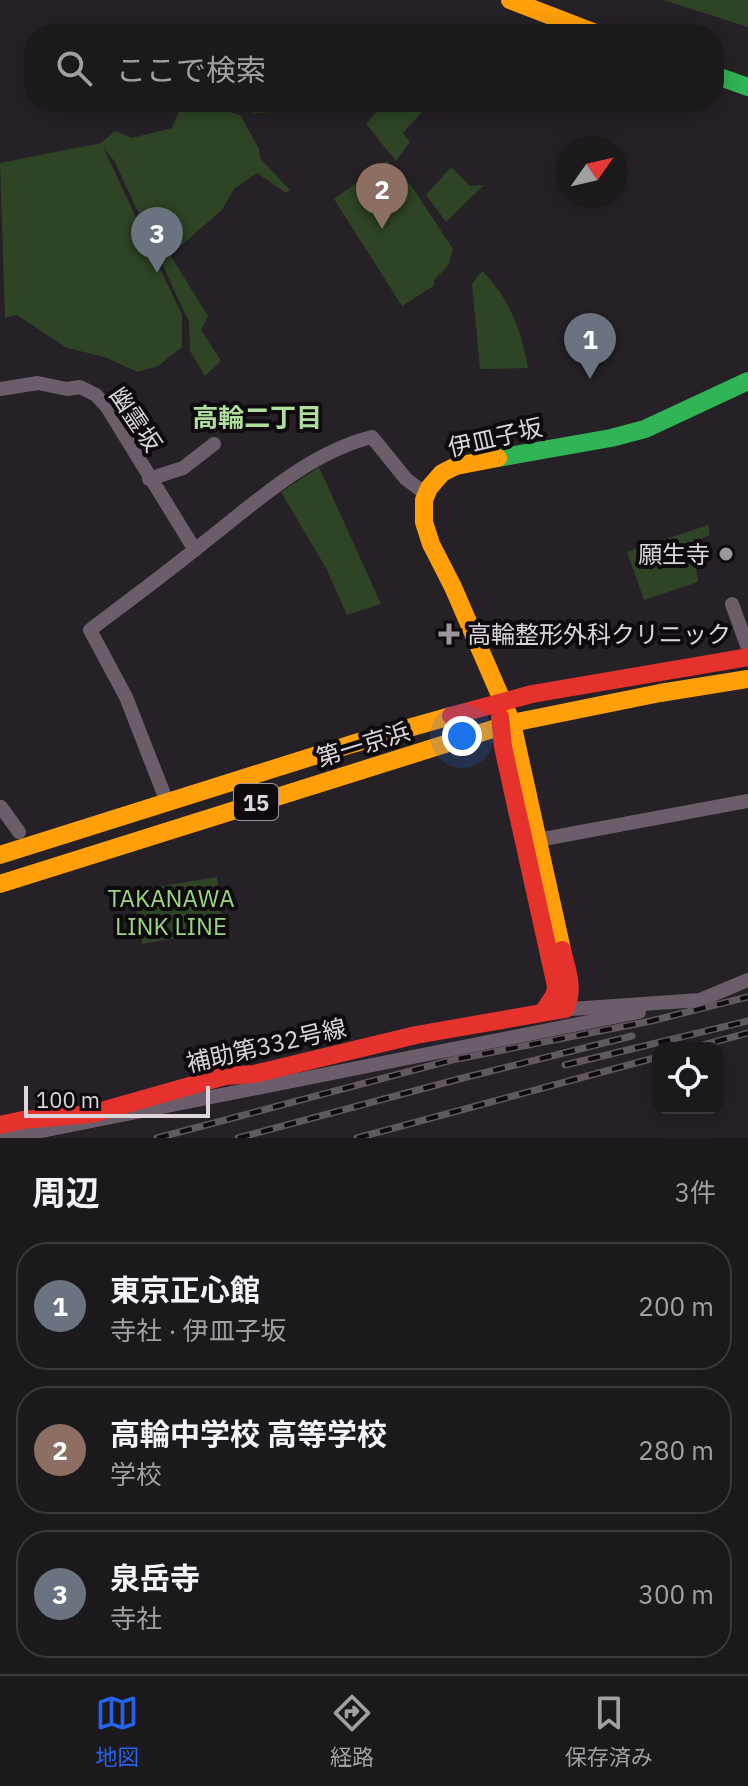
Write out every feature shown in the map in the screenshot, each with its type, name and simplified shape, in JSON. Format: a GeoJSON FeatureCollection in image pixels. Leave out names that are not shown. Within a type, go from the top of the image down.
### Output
{"type":"FeatureCollection","features":[{"type":"Feature","properties":{"kind":"main road"},"geometry":{"type":"LineString","coordinates":[[511,0],[572,24]]}},
{"type":"Feature","properties":{"kind":"main road"},"geometry":{"type":"LineString","coordinates":[[724,79],[748,87]]}},
{"type":"Feature","properties":{"kind":"main road","name":"伊皿子坂"},"geometry":{"type":"LineString","coordinates":[[426,494],[442,473],[456,466],[629,434],[669,420],[748,381]]}},
{"type":"Feature","properties":{"kind":"main road"},"geometry":{"type":"LineString","coordinates":[[426,494],[424,522],[431,544],[491,670],[506,725]]}},
{"type":"Feature","properties":{"kind":"main road","name":"第一京浜"},"geometry":{"type":"LineString","coordinates":[[0,855],[340,747],[539,692],[748,657]]}},
{"type":"Feature","properties":{"kind":"main road","name":"第一京浜"},"geometry":{"type":"LineString","coordinates":[[0,884],[506,725],[660,693],[748,679]]}},
{"type":"Feature","properties":{"kind":"main road","name":"補助第332号線"},"geometry":{"type":"LineString","coordinates":[[0,1125],[91,1114],[225,1076],[254,1074],[416,1035],[565,1009],[570,999],[570,985],[506,725]]}},
{"type":"Feature","properties":{"kind":"street","name":"幽霊坂"},"geometry":{"type":"LineString","coordinates":[[0,389],[38,383],[67,389],[80,387],[96,395],[107,407],[195,550]]}},
{"type":"Feature","properties":{"kind":"street"},"geometry":{"type":"LineString","coordinates":[[167,802],[126,697],[90,630],[275,487],[355,441],[372,437],[406,479],[426,494]]}},
{"type":"Feature","properties":{"kind":"street"},"geometry":{"type":"LineString","coordinates":[[149,479],[183,468],[214,444]]}},
{"type":"Feature","properties":{"kind":"street"},"geometry":{"type":"LineString","coordinates":[[732,604],[748,648]]}},
{"type":"Feature","properties":{"kind":"street"},"geometry":{"type":"LineString","coordinates":[[506,725],[538,840],[748,801]]}},
{"type":"Feature","properties":{"kind":"street"},"geometry":{"type":"LineString","coordinates":[[506,725],[571,1009],[700,1000]]}},
{"type":"Feature","properties":{"kind":"street"},"geometry":{"type":"LineString","coordinates":[[1,807],[19,832]]}},
{"type":"Feature","properties":{"kind":"street"},"geometry":{"type":"LineString","coordinates":[[6,1138],[700,1000],[748,982]]}},
{"type":"Feature","properties":{"kind":"green space"},"geometry":{"type":"Polygon","coordinates":[[[663,0],[748,0],[748,27],[663,0]]]}},
{"type":"Feature","properties":{"kind":"green space"},"geometry":{"type":"Polygon","coordinates":[[[179,112],[231,112],[241,116],[259,149],[260,158],[290,190],[286,193],[257,173],[234,189],[222,210],[170,255],[208,316],[201,330],[221,361],[205,376],[190,351],[189,322],[115,162],[103,147],[182,315],[182,347],[158,366],[137,372],[105,357],[67,348],[17,315],[5,318],[0,163],[101,143],[115,131],[132,138],[172,128],[179,112]]]}},
{"type":"Feature","properties":{"kind":"green space"},"geometry":{"type":"Polygon","coordinates":[[[376,112],[422,112],[403,133],[410,142],[396,161],[366,124],[376,112]]]}},
{"type":"Feature","properties":{"kind":"green space"},"geometry":{"type":"Polygon","coordinates":[[[387,161],[410,184],[453,249],[448,266],[433,281],[435,285],[402,306],[334,199],[387,161]]]}},
{"type":"Feature","properties":{"kind":"green space"},"geometry":{"type":"Polygon","coordinates":[[[451,167],[470,186],[484,185],[446,222],[426,195],[451,167]]]}},
{"type":"Feature","properties":{"kind":"green space"},"geometry":{"type":"Polygon","coordinates":[[[482,271],[500,292],[513,316],[528,368],[480,369],[472,284],[482,271]]]}},
{"type":"Feature","properties":{"kind":"green space"},"geometry":{"type":"Polygon","coordinates":[[[319,467],[381,604],[347,615],[326,568],[281,492],[319,467]]]}},
{"type":"Feature","properties":{"kind":"green space"},"geometry":{"type":"Polygon","coordinates":[[[708,525],[710,535],[693,542],[698,582],[644,600],[627,552],[708,525]]]}},
{"type":"Feature","properties":{"kind":"green space","name":"TAKANAWA LINK LINE"},"geometry":{"type":"Polygon","coordinates":[[[217,877],[224,930],[142,944],[133,891],[217,877]]]}},
{"type":"Feature","properties":{"kind":"railway"},"geometry":{"type":"LineString","coordinates":[[157,1138],[452,1060],[651,1021],[748,997]]}},
{"type":"Feature","properties":{"kind":"railway"},"geometry":{"type":"LineString","coordinates":[[565,1065],[748,1021]]}},
{"type":"Feature","properties":{"kind":"railway"},"geometry":{"type":"LineString","coordinates":[[714,1042],[748,1033]]}},
{"type":"Feature","properties":{"kind":"railway"},"geometry":{"type":"LineString","coordinates":[[238,1138],[632,1036]]}},
{"type":"Feature","properties":{"kind":"railway"},"geometry":{"type":"LineString","coordinates":[[357,1138],[652,1059]]}},
{"type":"Feature","properties":{"kind":"traffic: fast"},"geometry":{"type":"LineString","coordinates":[[724,79],[748,87]]}},
{"type":"Feature","properties":{"kind":"traffic: fast"},"geometry":{"type":"LineString","coordinates":[[498,458],[645,429],[748,381]]}},
{"type":"Feature","properties":{"kind":"traffic: slow"},"geometry":{"type":"LineString","coordinates":[[510,0],[572,24]]}},
{"type":"Feature","properties":{"kind":"traffic: slow"},"geometry":{"type":"LineString","coordinates":[[498,458],[456,466],[442,473],[429,488],[424,500],[424,522],[431,544],[512,723],[562,950]]}},
{"type":"Feature","properties":{"kind":"traffic: slow"},"geometry":{"type":"LineString","coordinates":[[0,884],[512,723],[748,679]]}},
{"type":"Feature","properties":{"kind":"traffic: slow"},"geometry":{"type":"LineString","coordinates":[[0,855],[352,744],[451,716]]}},
{"type":"Feature","properties":{"kind":"traffic: jam"},"geometry":{"type":"LineString","coordinates":[[451,716],[532,694],[748,657]]}},
{"type":"Feature","properties":{"kind":"traffic: jam"},"geometry":{"type":"LineString","coordinates":[[500,717],[503,747],[556,986],[555,994],[544,1011]]}},
{"type":"Feature","properties":{"kind":"traffic: jam"},"geometry":{"type":"LineString","coordinates":[[0,1125],[91,1114],[225,1076],[254,1074],[416,1035],[565,1009],[570,987],[562,950]]}},
{"type":"Feature","properties":{"kind":"place","name":"高輪中学校 高等学校"},"geometry":{"type":"Point","coordinates":[382,229]}},
{"type":"Feature","properties":{"kind":"place","name":"泉岳寺"},"geometry":{"type":"Point","coordinates":[157,273]}},
{"type":"Feature","properties":{"kind":"place","name":"東京正心館"},"geometry":{"type":"Point","coordinates":[590,379]}},
{"type":"Feature","properties":{"kind":"place","name":"願生寺"},"geometry":{"type":"Point","coordinates":[726,554]}},
{"type":"Feature","properties":{"kind":"place","name":"高輪整形外科クリニック"},"geometry":{"type":"Point","coordinates":[449,634]}},
{"type":"Feature","properties":{"kind":"district","name":"高輪二丁目"},"geometry":{"type":"Point","coordinates":[257,417]}}]}
